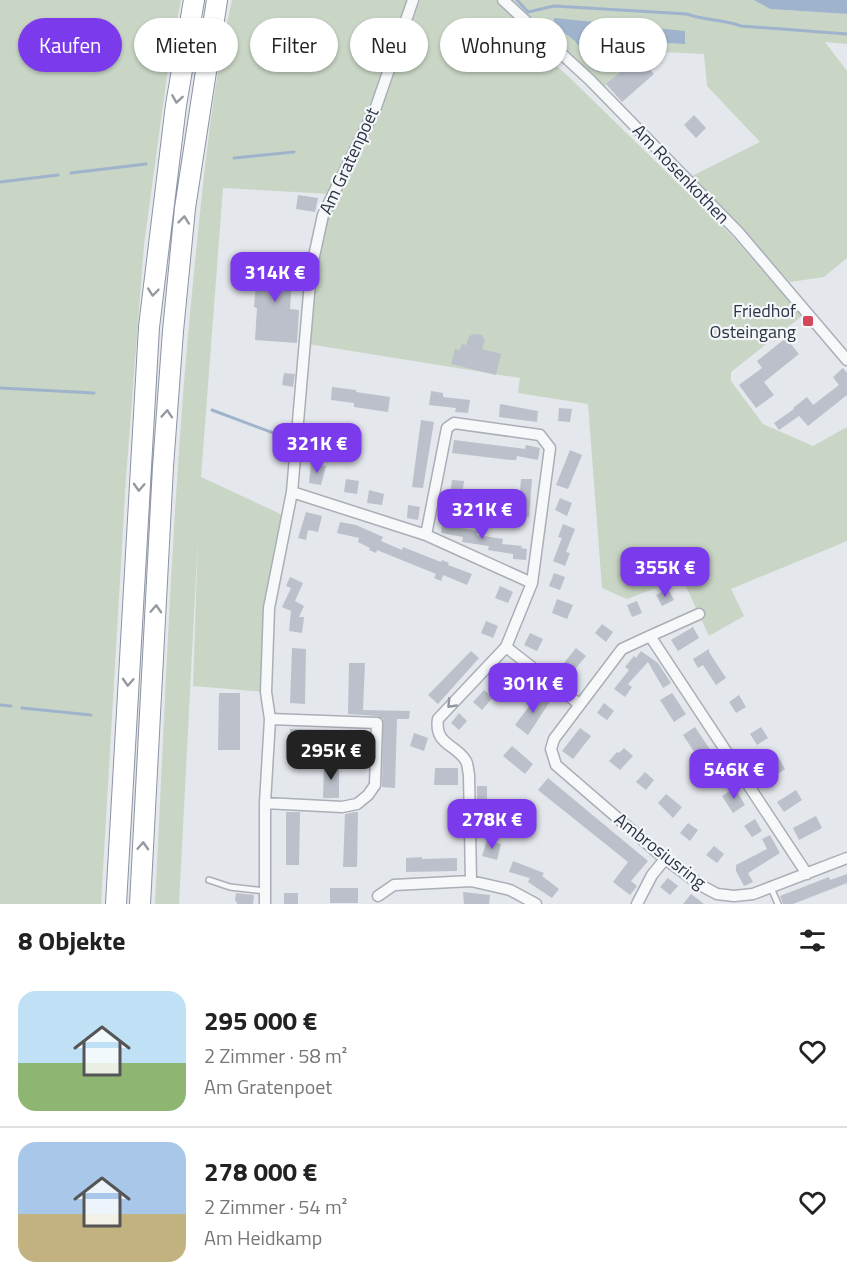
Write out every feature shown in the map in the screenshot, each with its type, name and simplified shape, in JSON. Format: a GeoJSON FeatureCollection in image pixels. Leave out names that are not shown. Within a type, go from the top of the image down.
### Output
{"type":"FeatureCollection","features":[{"type":"Feature","properties":{"kind":"highway"},"geometry":{"type":"LineString","coordinates":[[116,904],[149,327],[174,116],[194,0]]}},
{"type":"Feature","properties":{"kind":"highway"},"geometry":{"type":"LineString","coordinates":[[140,904],[163,467],[173,331],[185,208],[217,0]]}},
{"type":"Feature","properties":{"kind":"street","name":"Am Gratenpoet"},"geometry":{"type":"LineString","coordinates":[[266,904],[266,803],[270,719],[266,692],[269,608],[292,492],[310,270],[322,215],[376,107],[413,0]]}},
{"type":"Feature","properties":{"kind":"street","name":"Am Rosenkothen"},"geometry":{"type":"LineString","coordinates":[[503,0],[590,80],[739,233],[847,360]]}},
{"type":"Feature","properties":{"kind":"street"},"geometry":{"type":"LineString","coordinates":[[426,535],[447,428],[454,423],[540,435],[550,448],[532,583],[506,647],[438,719],[436,726],[439,736],[467,761],[471,881]]}},
{"type":"Feature","properties":{"kind":"street"},"geometry":{"type":"LineString","coordinates":[[292,492],[426,535],[532,583]]}},
{"type":"Feature","properties":{"kind":"street","name":"Ambrosiusring"},"geometry":{"type":"LineString","coordinates":[[699,614],[622,649],[554,738],[551,749],[556,765],[665,859],[717,894],[734,896],[753,894],[847,858]]}},
{"type":"Feature","properties":{"kind":"street"},"geometry":{"type":"LineString","coordinates":[[650,636],[807,874]]}},
{"type":"Feature","properties":{"kind":"street"},"geometry":{"type":"LineString","coordinates":[[506,647],[579,705]]}},
{"type":"Feature","properties":{"kind":"street"},"geometry":{"type":"LineString","coordinates":[[266,803],[357,804],[375,785],[377,723],[270,719]]}},
{"type":"Feature","properties":{"kind":"street"},"geometry":{"type":"LineString","coordinates":[[637,904],[652,875],[665,859]]}},
{"type":"Feature","properties":{"kind":"street"},"geometry":{"type":"LineString","coordinates":[[378,896],[394,885],[471,881],[510,890],[536,904]]}},
{"type":"Feature","properties":{"kind":"lane"},"geometry":{"type":"LineString","coordinates":[[209,880],[230,886],[266,891]]}},
{"type":"Feature","properties":{"kind":"lane"},"geometry":{"type":"LineString","coordinates":[[771,888],[778,904]]}},
{"type":"Feature","properties":{"kind":"green space"},"geometry":{"type":"Polygon","coordinates":[[[0,0],[181,0],[178,18],[134,18],[134,72],[168,72],[144,245],[126,478],[101,904],[0,904],[0,0]]]}},
{"type":"Feature","properties":{"kind":"green space"},"geometry":{"type":"Polygon","coordinates":[[[232,0],[407,0],[401,18],[350,18],[350,72],[384,72],[373,105],[331,194],[223,188],[201,477],[287,517],[269,608],[266,692],[193,686],[198,538],[179,904],[155,904],[181,422],[198,229],[218,72],[238,72],[238,18],[228,18],[232,0]]]}},
{"type":"Feature","properties":{"kind":"green space"},"geometry":{"type":"Polygon","coordinates":[[[420,0],[754,0],[770,9],[847,14],[847,44],[825,42],[847,71],[847,258],[824,277],[790,282],[690,177],[760,142],[707,86],[704,54],[667,52],[667,18],[579,18],[579,63],[567,51],[567,18],[440,18],[440,72],[563,72],[734,238],[802,316],[731,372],[731,381],[763,424],[813,446],[847,427],[847,541],[731,589],[744,616],[709,636],[682,578],[627,599],[602,588],[588,404],[518,393],[520,378],[308,344],[315,270],[326,217],[379,108],[393,72],[428,72],[428,18],[413,18],[420,0]]]}},
{"type":"Feature","properties":{"kind":"green space"},"geometry":{"type":"Polygon","coordinates":[[[589,72],[619,72],[604,87],[589,72]]]}},
{"type":"Feature","properties":{"kind":"water"},"geometry":{"type":"Polygon","coordinates":[[[754,0],[847,0],[847,14],[770,9],[754,0]]]}},
{"type":"Feature","properties":{"kind":"water"},"geometry":{"type":"Polygon","coordinates":[[[567,19],[579,20],[579,46],[567,35],[567,19]]]}},
{"type":"Feature","properties":{"kind":"water"},"geometry":{"type":"Polygon","coordinates":[[[667,29],[685,31],[685,44],[667,43],[667,29]]]}},
{"type":"Feature","properties":{"kind":"building"},"geometry":{"type":"Polygon","coordinates":[[[620,72],[652,72],[654,74],[622,102],[606,84],[620,72]]]}},
{"type":"Feature","properties":{"kind":"building"},"geometry":{"type":"Polygon","coordinates":[[[694,115],[706,128],[696,138],[684,125],[694,115]]]}},
{"type":"Feature","properties":{"kind":"building"},"geometry":{"type":"Polygon","coordinates":[[[298,195],[318,198],[315,212],[296,209],[298,195]]]}},
{"type":"Feature","properties":{"kind":"building"},"geometry":{"type":"Polygon","coordinates":[[[258,260],[293,262],[290,309],[299,310],[297,343],[255,340],[257,308],[254,307],[258,260]]]}},
{"type":"Feature","properties":{"kind":"building"},"geometry":{"type":"Polygon","coordinates":[[[482,335],[485,340],[482,349],[501,354],[496,375],[451,364],[455,349],[460,350],[462,344],[466,345],[469,336],[482,335]]]}},
{"type":"Feature","properties":{"kind":"building"},"geometry":{"type":"Polygon","coordinates":[[[786,338],[799,354],[764,382],[774,395],[756,408],[739,385],[762,368],[757,361],[786,338]]]}},
{"type":"Feature","properties":{"kind":"building"},"geometry":{"type":"Polygon","coordinates":[[[843,368],[847,373],[847,395],[808,426],[799,416],[779,430],[774,423],[807,397],[813,405],[839,385],[833,377],[843,368]]]}},
{"type":"Feature","properties":{"kind":"building"},"geometry":{"type":"Polygon","coordinates":[[[284,373],[295,374],[293,387],[282,385],[284,373]]]}},
{"type":"Feature","properties":{"kind":"building"},"geometry":{"type":"Polygon","coordinates":[[[332,387],[390,397],[388,412],[354,407],[354,403],[331,400],[332,387]]]}},
{"type":"Feature","properties":{"kind":"building"},"geometry":{"type":"Polygon","coordinates":[[[431,391],[443,393],[443,397],[470,400],[468,413],[455,412],[456,408],[429,405],[431,391]]]}},
{"type":"Feature","properties":{"kind":"building"},"geometry":{"type":"Polygon","coordinates":[[[500,404],[538,411],[537,422],[499,417],[500,404]]]}},
{"type":"Feature","properties":{"kind":"building"},"geometry":{"type":"Polygon","coordinates":[[[559,408],[572,409],[570,422],[558,421],[559,408]]]}},
{"type":"Feature","properties":{"kind":"building"},"geometry":{"type":"Polygon","coordinates":[[[421,420],[434,422],[423,488],[412,487],[421,420]]]}},
{"type":"Feature","properties":{"kind":"building"},"geometry":{"type":"Polygon","coordinates":[[[317,435],[330,437],[329,449],[316,448],[317,435]]]}},
{"type":"Feature","properties":{"kind":"building"},"geometry":{"type":"Polygon","coordinates":[[[454,440],[525,449],[526,445],[540,448],[538,460],[517,456],[516,460],[511,460],[452,453],[454,440]]]}},
{"type":"Feature","properties":{"kind":"building"},"geometry":{"type":"Polygon","coordinates":[[[570,450],[582,455],[568,489],[556,485],[570,450]]]}},
{"type":"Feature","properties":{"kind":"building"},"geometry":{"type":"Polygon","coordinates":[[[311,464],[326,466],[321,485],[309,483],[311,464]]]}},
{"type":"Feature","properties":{"kind":"building"},"geometry":{"type":"Polygon","coordinates":[[[346,479],[359,481],[357,494],[344,492],[346,479]]]}},
{"type":"Feature","properties":{"kind":"building"},"geometry":{"type":"Polygon","coordinates":[[[521,479],[532,479],[529,517],[518,516],[521,479]]]}},
{"type":"Feature","properties":{"kind":"building"},"geometry":{"type":"Polygon","coordinates":[[[452,480],[464,481],[462,496],[450,494],[452,480]]]}},
{"type":"Feature","properties":{"kind":"building"},"geometry":{"type":"Polygon","coordinates":[[[369,490],[384,494],[382,505],[367,503],[369,490]]]}},
{"type":"Feature","properties":{"kind":"building"},"geometry":{"type":"Polygon","coordinates":[[[560,498],[572,503],[567,516],[555,510],[560,498]]]}},
{"type":"Feature","properties":{"kind":"building"},"geometry":{"type":"Polygon","coordinates":[[[408,505],[420,507],[418,520],[407,518],[408,505]]]}},
{"type":"Feature","properties":{"kind":"building"},"geometry":{"type":"Polygon","coordinates":[[[306,512],[322,516],[318,532],[308,530],[306,540],[298,538],[306,512]]]}},
{"type":"Feature","properties":{"kind":"building"},"geometry":{"type":"Polygon","coordinates":[[[443,517],[457,519],[455,527],[478,531],[477,535],[503,539],[502,544],[522,546],[521,548],[527,549],[526,560],[513,559],[513,554],[488,550],[489,546],[462,542],[463,537],[441,533],[443,517]]]}},
{"type":"Feature","properties":{"kind":"building"},"geometry":{"type":"Polygon","coordinates":[[[340,522],[356,525],[383,537],[381,541],[402,550],[403,547],[441,562],[442,560],[449,563],[448,565],[472,574],[467,585],[443,575],[441,581],[434,578],[436,574],[377,550],[376,553],[369,550],[370,548],[358,542],[359,538],[337,533],[340,522]]]}},
{"type":"Feature","properties":{"kind":"building"},"geometry":{"type":"Polygon","coordinates":[[[563,524],[575,529],[566,552],[570,553],[565,566],[553,561],[562,538],[558,537],[563,524]]]}},
{"type":"Feature","properties":{"kind":"building"},"geometry":{"type":"Polygon","coordinates":[[[554,573],[565,577],[560,590],[549,586],[554,573]]]}},
{"type":"Feature","properties":{"kind":"building"},"geometry":{"type":"Polygon","coordinates":[[[290,577],[303,583],[295,601],[304,606],[299,617],[304,617],[302,633],[289,631],[291,611],[282,607],[291,588],[286,586],[290,577]]]}},
{"type":"Feature","properties":{"kind":"building"},"geometry":{"type":"Polygon","coordinates":[[[500,586],[513,592],[508,603],[495,598],[500,586]]]}},
{"type":"Feature","properties":{"kind":"building"},"geometry":{"type":"Polygon","coordinates":[[[668,589],[674,600],[662,606],[656,595],[668,589]]]}},
{"type":"Feature","properties":{"kind":"building"},"geometry":{"type":"Polygon","coordinates":[[[557,599],[573,605],[567,619],[552,613],[557,599]]]}},
{"type":"Feature","properties":{"kind":"building"},"geometry":{"type":"Polygon","coordinates":[[[637,601],[642,613],[632,617],[627,605],[637,601]]]}},
{"type":"Feature","properties":{"kind":"building"},"geometry":{"type":"Polygon","coordinates":[[[486,621],[498,626],[493,638],[481,633],[486,621]]]}},
{"type":"Feature","properties":{"kind":"building"},"geometry":{"type":"Polygon","coordinates":[[[602,624],[613,632],[606,642],[595,633],[602,624]]]}},
{"type":"Feature","properties":{"kind":"building"},"geometry":{"type":"Polygon","coordinates":[[[693,627],[699,638],[678,651],[671,640],[693,627]]]}},
{"type":"Feature","properties":{"kind":"building"},"geometry":{"type":"Polygon","coordinates":[[[530,633],[543,639],[537,651],[524,645],[530,633]]]}},
{"type":"Feature","properties":{"kind":"building"},"geometry":{"type":"Polygon","coordinates":[[[292,648],[306,649],[305,704],[290,703],[292,648]]]}},
{"type":"Feature","properties":{"kind":"building"},"geometry":{"type":"Polygon","coordinates":[[[576,648],[586,656],[570,675],[560,668],[576,648]]]}},
{"type":"Feature","properties":{"kind":"building"},"geometry":{"type":"Polygon","coordinates":[[[709,649],[726,678],[716,685],[703,665],[698,668],[693,659],[709,649]]]}},
{"type":"Feature","properties":{"kind":"building"},"geometry":{"type":"Polygon","coordinates":[[[471,651],[479,658],[438,704],[428,695],[471,651]]]}},
{"type":"Feature","properties":{"kind":"building"},"geometry":{"type":"Polygon","coordinates":[[[641,651],[658,663],[671,683],[663,688],[648,662],[628,684],[632,687],[625,697],[614,689],[629,670],[625,667],[641,651]]]}},
{"type":"Feature","properties":{"kind":"building"},"geometry":{"type":"Polygon","coordinates":[[[349,663],[365,663],[363,710],[410,711],[409,719],[397,719],[395,788],[382,787],[383,719],[377,716],[348,714],[349,663]]]}},
{"type":"Feature","properties":{"kind":"building"},"geometry":{"type":"Polygon","coordinates":[[[502,667],[512,676],[503,686],[493,677],[502,667]]]}},
{"type":"Feature","properties":{"kind":"building"},"geometry":{"type":"Polygon","coordinates":[[[484,690],[493,697],[482,710],[473,702],[484,690]]]}},
{"type":"Feature","properties":{"kind":"building"},"geometry":{"type":"Polygon","coordinates":[[[540,692],[551,700],[528,735],[515,725],[540,692]]]}},
{"type":"Feature","properties":{"kind":"building"},"geometry":{"type":"Polygon","coordinates":[[[219,693],[240,693],[240,750],[218,750],[219,693]]]}},
{"type":"Feature","properties":{"kind":"building"},"geometry":{"type":"Polygon","coordinates":[[[672,693],[686,714],[674,722],[660,700],[672,693]]]}},
{"type":"Feature","properties":{"kind":"building"},"geometry":{"type":"Polygon","coordinates":[[[739,695],[746,707],[736,713],[729,702],[739,695]]]}},
{"type":"Feature","properties":{"kind":"building"},"geometry":{"type":"Polygon","coordinates":[[[604,703],[614,711],[607,720],[597,713],[604,703]]]}},
{"type":"Feature","properties":{"kind":"building"},"geometry":{"type":"Polygon","coordinates":[[[459,713],[467,721],[459,730],[451,723],[459,713]]]}},
{"type":"Feature","properties":{"kind":"building"},"geometry":{"type":"Polygon","coordinates":[[[695,727],[727,775],[715,783],[683,735],[695,727]]]}},
{"type":"Feature","properties":{"kind":"building"},"geometry":{"type":"Polygon","coordinates":[[[761,727],[768,738],[757,745],[750,734],[761,727]]]}},
{"type":"Feature","properties":{"kind":"building"},"geometry":{"type":"Polygon","coordinates":[[[580,728],[591,736],[573,759],[562,751],[580,728]]]}},
{"type":"Feature","properties":{"kind":"building"},"geometry":{"type":"Polygon","coordinates":[[[290,729],[344,730],[344,747],[290,746],[290,729]]]}},
{"type":"Feature","properties":{"kind":"building"},"geometry":{"type":"Polygon","coordinates":[[[414,733],[428,738],[424,751],[410,746],[414,733]]]}},
{"type":"Feature","properties":{"kind":"building"},"geometry":{"type":"Polygon","coordinates":[[[512,746],[533,764],[525,774],[503,756],[512,746]]]}},
{"type":"Feature","properties":{"kind":"building"},"geometry":{"type":"Polygon","coordinates":[[[624,748],[633,756],[620,770],[609,761],[624,748]]]}},
{"type":"Feature","properties":{"kind":"building"},"geometry":{"type":"Polygon","coordinates":[[[778,757],[785,769],[775,776],[767,764],[778,757]]]}},
{"type":"Feature","properties":{"kind":"building"},"geometry":{"type":"Polygon","coordinates":[[[324,763],[339,763],[339,798],[323,798],[324,763]]]}},
{"type":"Feature","properties":{"kind":"building"},"geometry":{"type":"Polygon","coordinates":[[[435,768],[458,768],[458,785],[434,785],[435,768]]]}},
{"type":"Feature","properties":{"kind":"building"},"geometry":{"type":"Polygon","coordinates":[[[645,772],[654,780],[646,790],[636,782],[645,772]]]}},
{"type":"Feature","properties":{"kind":"building"},"geometry":{"type":"Polygon","coordinates":[[[548,778],[648,861],[631,881],[637,886],[630,895],[613,882],[628,862],[538,790],[548,778]]]}},
{"type":"Feature","properties":{"kind":"building"},"geometry":{"type":"Polygon","coordinates":[[[477,786],[487,786],[487,826],[477,826],[477,786]]]}},
{"type":"Feature","properties":{"kind":"building"},"geometry":{"type":"Polygon","coordinates":[[[735,788],[745,805],[733,813],[722,796],[735,788]]]}},
{"type":"Feature","properties":{"kind":"building"},"geometry":{"type":"Polygon","coordinates":[[[796,790],[802,800],[784,812],[777,802],[796,790]]]}},
{"type":"Feature","properties":{"kind":"building"},"geometry":{"type":"Polygon","coordinates":[[[666,794],[682,807],[673,818],[658,803],[666,794]]]}},
{"type":"Feature","properties":{"kind":"building"},"geometry":{"type":"Polygon","coordinates":[[[286,812],[300,812],[299,865],[286,865],[286,812]]]}},
{"type":"Feature","properties":{"kind":"building"},"geometry":{"type":"Polygon","coordinates":[[[358,812],[357,867],[343,867],[345,814],[358,812]]]}},
{"type":"Feature","properties":{"kind":"building"},"geometry":{"type":"Polygon","coordinates":[[[816,816],[822,828],[799,840],[793,828],[816,816]]]}},
{"type":"Feature","properties":{"kind":"building"},"geometry":{"type":"Polygon","coordinates":[[[755,819],[762,831],[752,837],[744,826],[755,819]]]}},
{"type":"Feature","properties":{"kind":"building"},"geometry":{"type":"Polygon","coordinates":[[[688,823],[698,830],[690,841],[680,833],[688,823]]]}},
{"type":"Feature","properties":{"kind":"building"},"geometry":{"type":"Polygon","coordinates":[[[770,835],[780,853],[748,873],[753,882],[744,886],[736,871],[736,865],[767,849],[762,839],[770,835]]]}},
{"type":"Feature","properties":{"kind":"building"},"geometry":{"type":"Polygon","coordinates":[[[487,840],[501,844],[497,860],[482,856],[487,840]]]}},
{"type":"Feature","properties":{"kind":"building"},"geometry":{"type":"Polygon","coordinates":[[[714,846],[724,854],[717,863],[706,855],[714,846]]]}},
{"type":"Feature","properties":{"kind":"building"},"geometry":{"type":"Polygon","coordinates":[[[422,857],[422,859],[457,858],[457,871],[406,872],[406,858],[422,857]]]}},
{"type":"Feature","properties":{"kind":"building"},"geometry":{"type":"Polygon","coordinates":[[[513,861],[544,873],[542,876],[559,889],[552,898],[528,882],[530,878],[509,872],[513,861]]]}},
{"type":"Feature","properties":{"kind":"building"},"geometry":{"type":"Polygon","coordinates":[[[847,874],[847,883],[793,904],[783,904],[780,896],[829,877],[830,880],[847,874]]]}},
{"type":"Feature","properties":{"kind":"building"},"geometry":{"type":"Polygon","coordinates":[[[668,878],[678,886],[670,895],[660,887],[668,878]]]}},
{"type":"Feature","properties":{"kind":"building"},"geometry":{"type":"Polygon","coordinates":[[[330,888],[358,888],[358,903],[330,903],[330,888]]]}},
{"type":"Feature","properties":{"kind":"building"},"geometry":{"type":"Polygon","coordinates":[[[463,892],[490,895],[489,904],[464,904],[463,892]]]}},
{"type":"Feature","properties":{"kind":"building"},"geometry":{"type":"Polygon","coordinates":[[[236,893],[254,895],[253,904],[237,904],[236,893]]]}},
{"type":"Feature","properties":{"kind":"building"},"geometry":{"type":"Polygon","coordinates":[[[284,893],[298,893],[298,904],[284,904],[284,893]]]}},
{"type":"Feature","properties":{"kind":"building"},"geometry":{"type":"Polygon","coordinates":[[[691,894],[704,904],[683,904],[691,894]]]}},
{"type":"Feature","properties":{"kind":"waterway"},"geometry":{"type":"LineString","coordinates":[[517,0],[528,12],[554,6],[687,14],[741,26],[847,34]]}},
{"type":"Feature","properties":{"kind":"waterway"},"geometry":{"type":"LineString","coordinates":[[234,158],[294,152]]}},
{"type":"Feature","properties":{"kind":"waterway"},"geometry":{"type":"LineString","coordinates":[[71,173],[146,164]]}},
{"type":"Feature","properties":{"kind":"waterway"},"geometry":{"type":"LineString","coordinates":[[0,182],[58,175]]}},
{"type":"Feature","properties":{"kind":"waterway"},"geometry":{"type":"LineString","coordinates":[[0,388],[94,393]]}},
{"type":"Feature","properties":{"kind":"waterway"},"geometry":{"type":"LineString","coordinates":[[212,410],[292,440]]}},
{"type":"Feature","properties":{"kind":"waterway"},"geometry":{"type":"LineString","coordinates":[[0,705],[11,706]]}},
{"type":"Feature","properties":{"kind":"waterway"},"geometry":{"type":"LineString","coordinates":[[22,708],[91,715]]}},
{"type":"Feature","properties":{"kind":"place","name":"Friedhof Osteingang"},"geometry":{"type":"Point","coordinates":[808,321]}}]}
